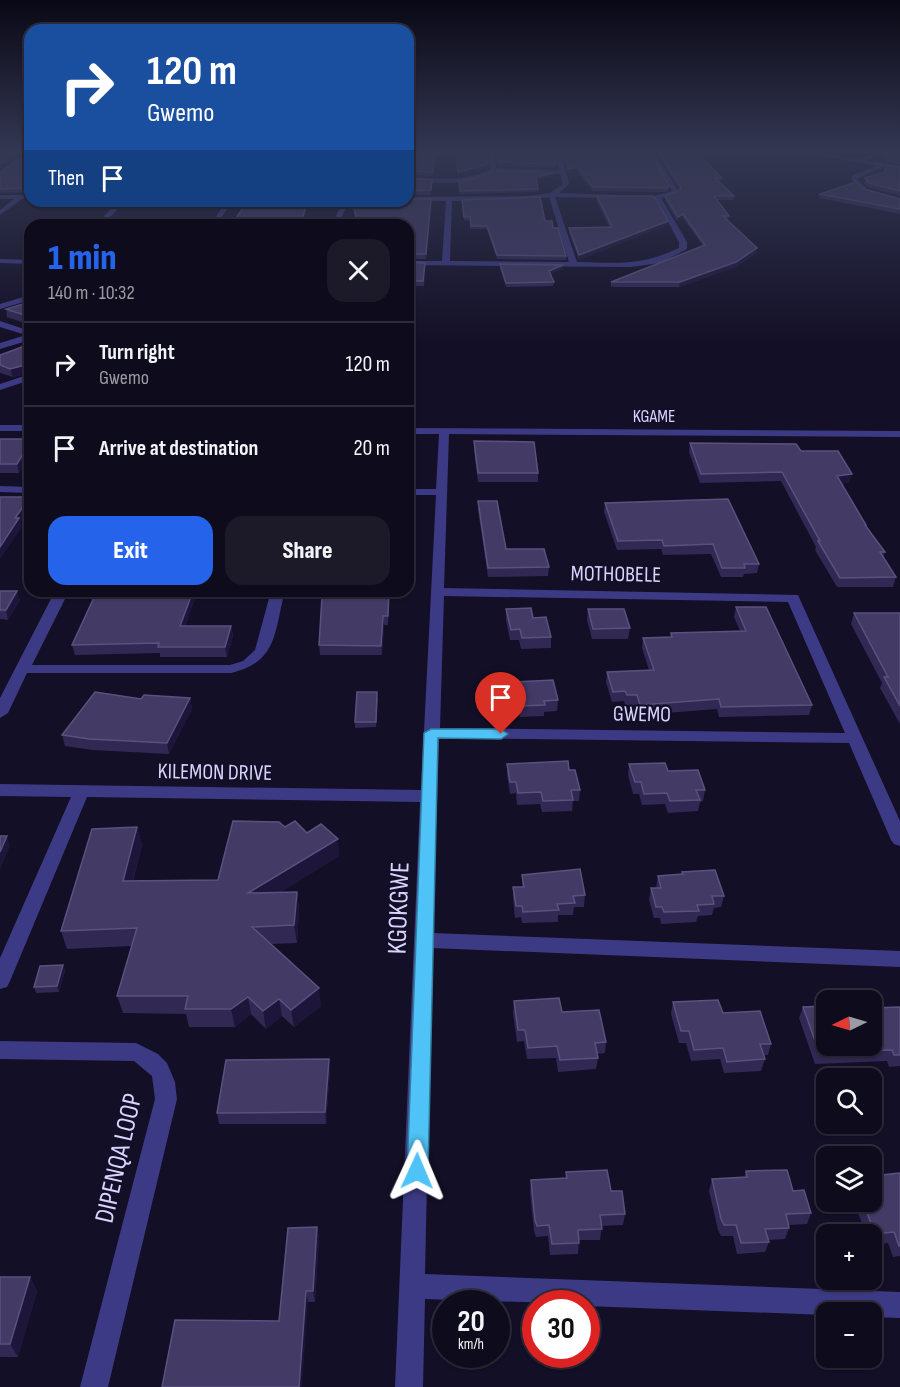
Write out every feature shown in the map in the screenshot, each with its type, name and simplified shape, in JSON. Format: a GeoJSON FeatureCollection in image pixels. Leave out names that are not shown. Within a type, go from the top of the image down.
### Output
{"type":"FeatureCollection","features":[{"type":"Feature","properties":{"kind":"street"},"geometry":{"type":"LineString","coordinates":[[446,264],[448,215]]}},
{"type":"Feature","properties":{"kind":"street"},"geometry":{"type":"LineString","coordinates":[[557,215],[574,265]]}},
{"type":"Feature","properties":{"kind":"street"},"geometry":{"type":"LineString","coordinates":[[414,263],[642,264],[657,261],[683,249],[683,242],[668,215]]}},
{"type":"Feature","properties":{"kind":"street"},"geometry":{"type":"LineString","coordinates":[[0,261],[24,262]]}},
{"type":"Feature","properties":{"kind":"street"},"geometry":{"type":"LineString","coordinates":[[0,307],[24,299]]}},
{"type":"Feature","properties":{"kind":"street"},"geometry":{"type":"LineString","coordinates":[[0,324],[24,333]]}},
{"type":"Feature","properties":{"kind":"street"},"geometry":{"type":"LineString","coordinates":[[0,346],[24,337]]}},
{"type":"Feature","properties":{"kind":"street"},"geometry":{"type":"LineString","coordinates":[[0,387],[24,379]]}},
{"type":"Feature","properties":{"kind":"street"},"geometry":{"type":"LineString","coordinates":[[0,428],[24,428]]}},
{"type":"Feature","properties":{"kind":"street","name":"KGAME"},"geometry":{"type":"LineString","coordinates":[[414,431],[900,434]]}},
{"type":"Feature","properties":{"kind":"street","name":"KGOKGWE"},"geometry":{"type":"LineString","coordinates":[[409,1387],[414,1286],[423,940],[444,432]]}},
{"type":"Feature","properties":{"kind":"street"},"geometry":{"type":"LineString","coordinates":[[0,489],[24,490]]}},
{"type":"Feature","properties":{"kind":"street"},"geometry":{"type":"LineString","coordinates":[[414,492],[441,492]]}},
{"type":"Feature","properties":{"kind":"street","name":"MOTHOBELE"},"geometry":{"type":"LineString","coordinates":[[438,592],[793,598],[853,738]]}},
{"type":"Feature","properties":{"kind":"street"},"geometry":{"type":"LineString","coordinates":[[0,713],[59,597]]}},
{"type":"Feature","properties":{"kind":"street"},"geometry":{"type":"LineString","coordinates":[[22,669],[231,669],[248,664],[262,651],[276,597]]}},
{"type":"Feature","properties":{"kind":"street","name":"GWEMO"},"geometry":{"type":"LineString","coordinates":[[431,733],[853,738]]}},
{"type":"Feature","properties":{"kind":"street"},"geometry":{"type":"LineString","coordinates":[[853,738],[900,840]]}},
{"type":"Feature","properties":{"kind":"street","name":"KILEMON DRIVE"},"geometry":{"type":"LineString","coordinates":[[0,790],[429,796]]}},
{"type":"Feature","properties":{"kind":"street"},"geometry":{"type":"LineString","coordinates":[[0,981],[81,792]]}},
{"type":"Feature","properties":{"kind":"street"},"geometry":{"type":"LineString","coordinates":[[423,940],[900,959]]}},
{"type":"Feature","properties":{"kind":"street","name":"DIPENQA LOOP"},"geometry":{"type":"LineString","coordinates":[[0,1050],[136,1052],[150,1059],[160,1070],[165,1083],[166,1099],[94,1387]]}},
{"type":"Feature","properties":{"kind":"street"},"geometry":{"type":"LineString","coordinates":[[414,1286],[900,1305]]}},
{"type":"Feature","properties":{"kind":"building"},"geometry":{"type":"Polygon","coordinates":[[[238,215],[303,215],[302,219],[235,219],[238,215]]]}},
{"type":"Feature","properties":{"kind":"building"},"geometry":{"type":"Polygon","coordinates":[[[355,215],[430,215],[426,254],[414,254],[414,219],[356,219],[355,215]]]}},
{"type":"Feature","properties":{"kind":"building"},"geometry":{"type":"Polygon","coordinates":[[[464,215],[544,215],[545,221],[552,221],[553,228],[558,228],[566,256],[497,255],[487,226],[471,226],[470,217],[464,217],[464,215]]]}},
{"type":"Feature","properties":{"kind":"building"},"geometry":{"type":"Polygon","coordinates":[[[606,215],[664,215],[668,221],[579,255],[569,228],[612,227],[606,215]]]}},
{"type":"Feature","properties":{"kind":"building"},"geometry":{"type":"Polygon","coordinates":[[[684,215],[728,215],[723,216],[757,248],[736,262],[680,282],[611,282],[705,245],[684,215]]]}},
{"type":"Feature","properties":{"kind":"building"},"geometry":{"type":"Polygon","coordinates":[[[414,262],[425,263],[423,281],[414,281],[414,262]]]}},
{"type":"Feature","properties":{"kind":"building"},"geometry":{"type":"Polygon","coordinates":[[[500,264],[563,265],[549,271],[554,282],[506,283],[500,264]]]}},
{"type":"Feature","properties":{"kind":"building"},"geometry":{"type":"Polygon","coordinates":[[[24,304],[24,315],[6,309],[24,304]]]}},
{"type":"Feature","properties":{"kind":"building"},"geometry":{"type":"Polygon","coordinates":[[[24,346],[24,365],[10,369],[0,365],[0,355],[24,346]]]}},
{"type":"Feature","properties":{"kind":"building"},"geometry":{"type":"Polygon","coordinates":[[[0,439],[24,439],[24,453],[17,464],[0,464],[0,439]]]}},
{"type":"Feature","properties":{"kind":"building"},"geometry":{"type":"Polygon","coordinates":[[[474,441],[534,442],[538,473],[478,473],[474,441]]]}},
{"type":"Feature","properties":{"kind":"building"},"geometry":{"type":"Polygon","coordinates":[[[690,443],[796,444],[801,451],[838,451],[852,474],[837,476],[865,525],[885,552],[880,552],[896,577],[840,578],[782,472],[701,474],[690,443]]]}},
{"type":"Feature","properties":{"kind":"building"},"geometry":{"type":"Polygon","coordinates":[[[0,497],[24,497],[24,505],[15,518],[19,518],[0,547],[0,497]]]}},
{"type":"Feature","properties":{"kind":"building"},"geometry":{"type":"Polygon","coordinates":[[[728,499],[759,564],[744,564],[745,568],[722,568],[713,544],[664,546],[662,540],[618,541],[605,503],[728,499]]]}},
{"type":"Feature","properties":{"kind":"building"},"geometry":{"type":"Polygon","coordinates":[[[478,501],[497,501],[506,549],[544,549],[549,567],[488,568],[478,501]]]}},
{"type":"Feature","properties":{"kind":"building"},"geometry":{"type":"Polygon","coordinates":[[[0,591],[17,591],[6,610],[0,610],[0,591]]]}},
{"type":"Feature","properties":{"kind":"building"},"geometry":{"type":"Polygon","coordinates":[[[94,597],[191,597],[180,626],[231,626],[225,647],[158,647],[159,643],[72,645],[94,597]]]}},
{"type":"Feature","properties":{"kind":"building"},"geometry":{"type":"Polygon","coordinates":[[[322,597],[389,597],[388,616],[383,616],[381,646],[319,645],[322,597]]]}},
{"type":"Feature","properties":{"kind":"building"},"geometry":{"type":"Polygon","coordinates":[[[736,607],[766,607],[812,705],[721,707],[719,699],[640,705],[637,695],[627,695],[625,691],[613,692],[607,672],[654,670],[643,638],[672,637],[671,633],[746,631],[736,607]]]}},
{"type":"Feature","properties":{"kind":"building"},"geometry":{"type":"Polygon","coordinates":[[[531,608],[533,618],[546,617],[551,637],[522,638],[520,629],[511,630],[506,609],[531,608]]]}},
{"type":"Feature","properties":{"kind":"building"},"geometry":{"type":"Polygon","coordinates":[[[588,609],[624,609],[630,628],[593,629],[588,609]]]}},
{"type":"Feature","properties":{"kind":"building"},"geometry":{"type":"Polygon","coordinates":[[[854,613],[900,613],[900,706],[884,677],[888,677],[854,613]]]}},
{"type":"Feature","properties":{"kind":"building"},"geometry":{"type":"Polygon","coordinates":[[[553,680],[558,700],[544,701],[545,705],[521,706],[515,682],[553,680]]]}},
{"type":"Feature","properties":{"kind":"building"},"geometry":{"type":"Polygon","coordinates":[[[95,692],[141,699],[144,695],[190,698],[167,743],[89,739],[62,735],[95,692]]]}},
{"type":"Feature","properties":{"kind":"building"},"geometry":{"type":"Polygon","coordinates":[[[357,692],[377,692],[376,722],[355,722],[357,692]]]}},
{"type":"Feature","properties":{"kind":"building"},"geometry":{"type":"Polygon","coordinates":[[[568,761],[569,770],[575,770],[580,790],[571,790],[573,800],[543,801],[541,792],[518,793],[516,782],[510,782],[507,764],[568,761]]]}},
{"type":"Feature","properties":{"kind":"building"},"geometry":{"type":"Polygon","coordinates":[[[665,763],[668,771],[698,770],[705,790],[696,790],[700,800],[670,801],[667,793],[644,794],[641,782],[635,782],[629,764],[665,763]]]}},
{"type":"Feature","properties":{"kind":"building"},"geometry":{"type":"Polygon","coordinates":[[[233,821],[279,822],[285,827],[295,821],[307,833],[321,824],[338,839],[248,893],[297,892],[294,925],[252,927],[319,988],[291,1010],[279,999],[263,1011],[248,997],[231,1009],[185,1009],[188,996],[117,996],[137,928],[61,931],[92,829],[137,827],[123,881],[218,880],[233,821]]]}},
{"type":"Feature","properties":{"kind":"building"},"geometry":{"type":"Polygon","coordinates":[[[0,836],[7,836],[0,852],[0,836]]]}},
{"type":"Feature","properties":{"kind":"building"},"geometry":{"type":"Polygon","coordinates":[[[580,869],[585,895],[573,896],[575,903],[557,904],[559,910],[523,912],[522,906],[516,906],[513,887],[524,887],[522,875],[580,869]]]}},
{"type":"Feature","properties":{"kind":"building"},"geometry":{"type":"Polygon","coordinates":[[[715,870],[724,896],[712,896],[714,904],[697,905],[699,911],[664,912],[662,907],[656,907],[651,888],[661,888],[658,876],[715,870]]]}},
{"type":"Feature","properties":{"kind":"building"},"geometry":{"type":"Polygon","coordinates":[[[63,965],[57,986],[34,987],[40,966],[63,965]]]}},
{"type":"Feature","properties":{"kind":"building"},"geometry":{"type":"Polygon","coordinates":[[[559,998],[562,1012],[599,1010],[606,1042],[595,1043],[598,1058],[560,1060],[557,1046],[528,1048],[525,1030],[518,1030],[514,1001],[559,998]]]}},
{"type":"Feature","properties":{"kind":"building"},"geometry":{"type":"Polygon","coordinates":[[[718,1000],[723,1013],[760,1011],[771,1044],[760,1044],[765,1059],[727,1062],[723,1048],[694,1050],[689,1031],[681,1031],[673,1002],[718,1000]]]}},
{"type":"Feature","properties":{"kind":"building"},"geometry":{"type":"Polygon","coordinates":[[[816,1006],[816,1044],[803,1007],[816,1006]]]}},
{"type":"Feature","properties":{"kind":"building"},"geometry":{"type":"Polygon","coordinates":[[[900,1007],[900,1055],[894,1055],[892,1050],[882,1050],[882,1008],[900,1007]]]}},
{"type":"Feature","properties":{"kind":"building"},"geometry":{"type":"Polygon","coordinates":[[[329,1059],[325,1112],[217,1113],[226,1060],[329,1059]]]}},
{"type":"Feature","properties":{"kind":"building"},"geometry":{"type":"Polygon","coordinates":[[[607,1170],[611,1191],[622,1191],[625,1214],[600,1215],[602,1229],[578,1230],[579,1243],[552,1244],[549,1225],[537,1226],[535,1220],[531,1180],[567,1178],[566,1172],[607,1170]]]}},
{"type":"Feature","properties":{"kind":"building"},"geometry":{"type":"Polygon","coordinates":[[[787,1170],[793,1191],[804,1190],[811,1213],[786,1214],[789,1228],[765,1229],[769,1242],[741,1243],[736,1225],[724,1225],[721,1219],[712,1179],[747,1177],[746,1171],[787,1170]]]}},
{"type":"Feature","properties":{"kind":"building"},"geometry":{"type":"Polygon","coordinates":[[[900,1173],[900,1246],[894,1232],[882,1233],[882,1224],[871,1224],[867,1212],[882,1212],[882,1175],[900,1173]]]}},
{"type":"Feature","properties":{"kind":"building"},"geometry":{"type":"Polygon","coordinates":[[[317,1227],[313,1291],[306,1291],[299,1387],[162,1387],[175,1320],[279,1321],[288,1228],[317,1227]]]}},
{"type":"Feature","properties":{"kind":"building"},"geometry":{"type":"Polygon","coordinates":[[[0,1277],[30,1277],[10,1344],[0,1344],[0,1277]]]}},
{"type":"Feature","properties":{"kind":"route"},"geometry":{"type":"LineString","coordinates":[[417,1171],[431,733],[501,734]]}}]}
